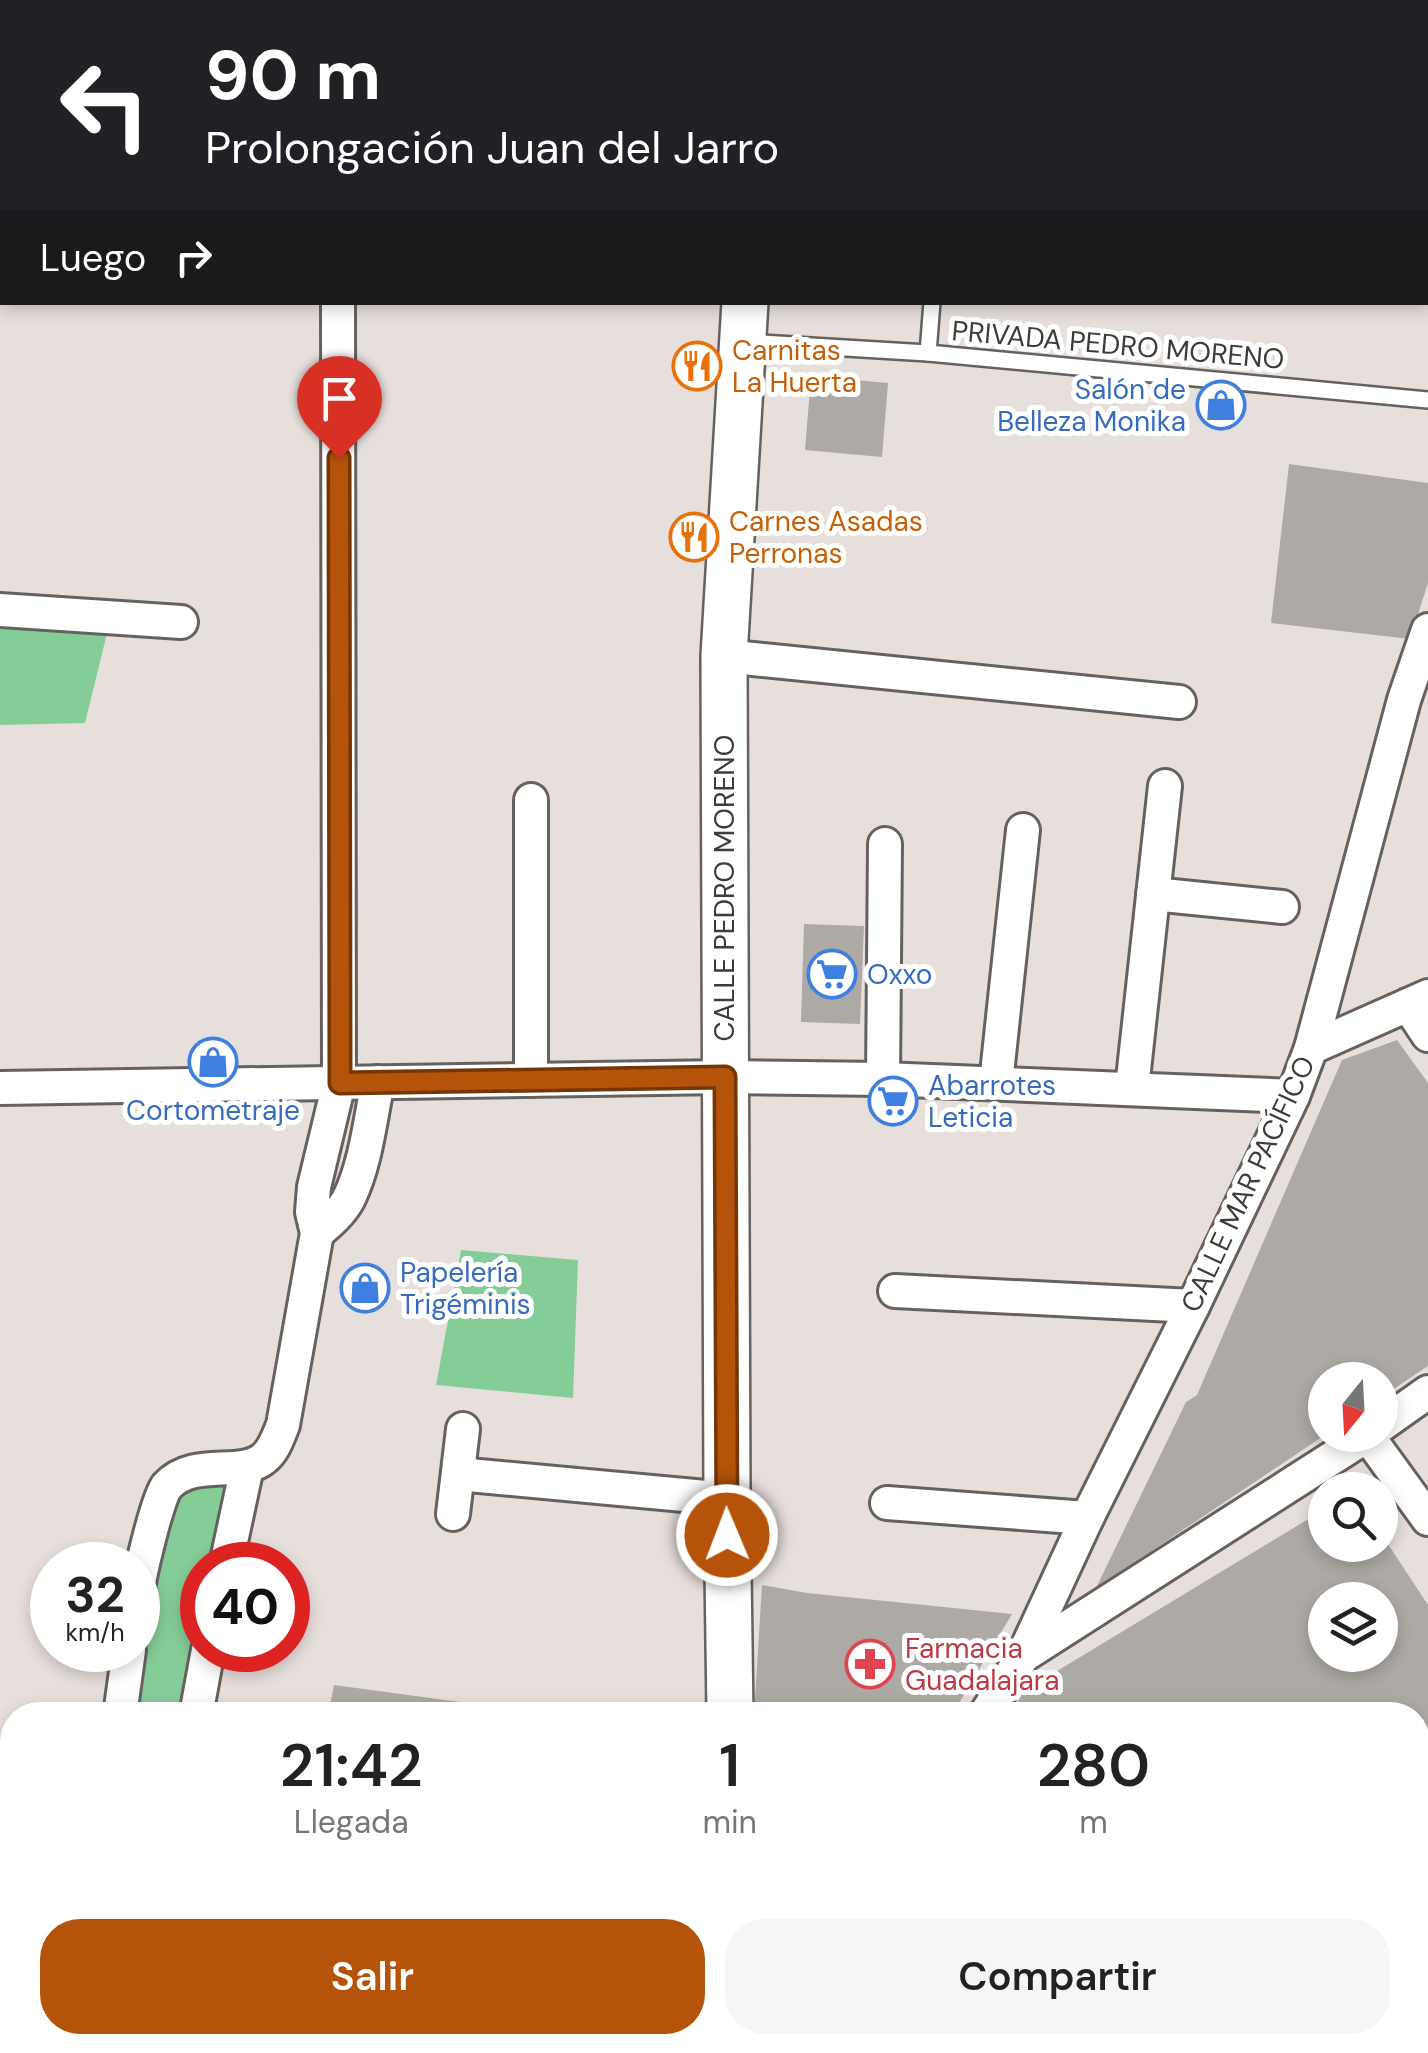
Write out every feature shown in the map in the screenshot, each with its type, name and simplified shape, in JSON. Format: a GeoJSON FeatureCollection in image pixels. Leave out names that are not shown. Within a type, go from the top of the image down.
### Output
{"type":"FeatureCollection","features":[{"type":"Feature","properties":{"kind":"street"},"geometry":{"type":"LineString","coordinates":[[149,1542],[164,1488],[178,1477],[198,1470],[246,1467],[264,1459],[275,1445],[283,1426],[318,1233],[312,1212],[314,1187],[340,1083],[338,305]]}},
{"type":"Feature","properties":{"kind":"street","name":"CALLE PEDRO MORENO"},"geometry":{"type":"LineString","coordinates":[[730,1702],[724,656],[744,322]]}},
{"type":"Feature","properties":{"kind":"street"},"geometry":{"type":"LineString","coordinates":[[0,610],[181,622]]}},
{"type":"Feature","properties":{"kind":"street","name":"CALLE MAR PACÍFICO"},"geometry":{"type":"LineString","coordinates":[[993,1702],[1023,1656],[1086,1518],[1293,1096],[1311,1048],[1416,696],[1428,630]]}},
{"type":"Feature","properties":{"kind":"street"},"geometry":{"type":"LineString","coordinates":[[724,656],[1178,702]]}},
{"type":"Feature","properties":{"kind":"street"},"geometry":{"type":"LineString","coordinates":[[1132,1088],[1164,786]]}},
{"type":"Feature","properties":{"kind":"street"},"geometry":{"type":"LineString","coordinates":[[531,800],[531,1080]]}},
{"type":"Feature","properties":{"kind":"street"},"geometry":{"type":"LineString","coordinates":[[996,1083],[1023,830]]}},
{"type":"Feature","properties":{"kind":"street"},"geometry":{"type":"LineString","coordinates":[[884,1078],[885,844]]}},
{"type":"Feature","properties":{"kind":"street"},"geometry":{"type":"LineString","coordinates":[[1153,894],[1282,907]]}},
{"type":"Feature","properties":{"kind":"street"},"geometry":{"type":"LineString","coordinates":[[1311,1048],[1418,1000],[1428,1035]]}},
{"type":"Feature","properties":{"kind":"street"},"geometry":{"type":"LineString","coordinates":[[0,1088],[725,1077],[884,1078],[1293,1096]]}},
{"type":"Feature","properties":{"kind":"street"},"geometry":{"type":"LineString","coordinates":[[318,1233],[348,1200],[378,1082]]}},
{"type":"Feature","properties":{"kind":"street"},"geometry":{"type":"LineString","coordinates":[[895,1290],[1193,1306]]}},
{"type":"Feature","properties":{"kind":"street"},"geometry":{"type":"LineString","coordinates":[[1398,1413],[1428,1392]]}},
{"type":"Feature","properties":{"kind":"street"},"geometry":{"type":"LineString","coordinates":[[453,1514],[463,1429]]}},
{"type":"Feature","properties":{"kind":"street"},"geometry":{"type":"LineString","coordinates":[[1023,1656],[1341,1452]]}},
{"type":"Feature","properties":{"kind":"street"},"geometry":{"type":"LineString","coordinates":[[1379,1452],[1428,1518]]}},
{"type":"Feature","properties":{"kind":"street"},"geometry":{"type":"LineString","coordinates":[[231,1542],[246,1467]]}},
{"type":"Feature","properties":{"kind":"street"},"geometry":{"type":"LineString","coordinates":[[458,1474],[727,1499]]}},
{"type":"Feature","properties":{"kind":"street"},"geometry":{"type":"LineString","coordinates":[[887,1503],[1086,1518]]}},
{"type":"Feature","properties":{"kind":"street"},"geometry":{"type":"LineString","coordinates":[[122,1702],[126,1672]]}},
{"type":"Feature","properties":{"kind":"street"},"geometry":{"type":"LineString","coordinates":[[198,1702],[204,1672]]}},
{"type":"Feature","properties":{"kind":"lane"},"geometry":{"type":"LineString","coordinates":[[928,352],[932,305]]}},
{"type":"Feature","properties":{"kind":"lane","name":"PRIVADA PEDRO MORENO"},"geometry":{"type":"LineString","coordinates":[[744,322],[928,352],[1428,400]]}},
{"type":"Feature","properties":{"kind":"green space"},"geometry":{"type":"Polygon","coordinates":[[[0,610],[111,617],[85,723],[0,725],[0,610]]]}},
{"type":"Feature","properties":{"kind":"green space"},"geometry":{"type":"Polygon","coordinates":[[[461,1250],[578,1260],[573,1398],[436,1385],[461,1250]]]}},
{"type":"Feature","properties":{"kind":"green space"},"geometry":{"type":"Polygon","coordinates":[[[233,1478],[220,1542],[180,1542],[180,1672],[196,1672],[190,1702],[134,1702],[138,1672],[160,1672],[160,1547],[174,1494],[187,1485],[233,1478]]]}},
{"type":"Feature","properties":{"kind":"building"},"geometry":{"type":"Polygon","coordinates":[[[811,376],[888,383],[882,457],[805,450],[811,376]]]}},
{"type":"Feature","properties":{"kind":"building"},"geometry":{"type":"Polygon","coordinates":[[[1289,464],[1428,483],[1428,583],[1410,639],[1271,623],[1289,464]]]}},
{"type":"Feature","properties":{"kind":"building","name":"Oxxo"},"geometry":{"type":"Polygon","coordinates":[[[804,924],[864,926],[860,1024],[801,1022],[804,924]]]}},
{"type":"Feature","properties":{"kind":"building"},"geometry":{"type":"Polygon","coordinates":[[[1397,1040],[1428,1083],[1428,1366],[1398,1386],[1398,1362],[1308,1362],[1308,1446],[1096,1588],[1186,1402],[1197,1395],[1342,1060],[1397,1040]]]}},
{"type":"Feature","properties":{"kind":"building"},"geometry":{"type":"Polygon","coordinates":[[[1308,1519],[1308,1562],[1398,1559],[1428,1605],[1428,1702],[1018,1702],[1024,1691],[1308,1519]]]}},
{"type":"Feature","properties":{"kind":"building","name":"Farmacia Guadalajara"},"geometry":{"type":"Polygon","coordinates":[[[762,1585],[1012,1614],[960,1702],[755,1702],[762,1585]]]}},
{"type":"Feature","properties":{"kind":"building"},"geometry":{"type":"Polygon","coordinates":[[[334,1685],[460,1702],[331,1702],[334,1685]]]}},
{"type":"Feature","properties":{"kind":"place","name":"Carnitas La Huerta"},"geometry":{"type":"Point","coordinates":[697,366]}},
{"type":"Feature","properties":{"kind":"place","name":"Salón de Belleza Monika"},"geometry":{"type":"Point","coordinates":[1221,405]}},
{"type":"Feature","properties":{"kind":"place","name":"Carnes Asadas Perronas"},"geometry":{"type":"Point","coordinates":[694,537]}},
{"type":"Feature","properties":{"kind":"place","name":"Oxxo"},"geometry":{"type":"Point","coordinates":[832,974]}},
{"type":"Feature","properties":{"kind":"place","name":"Cortometraje"},"geometry":{"type":"Point","coordinates":[213,1062]}},
{"type":"Feature","properties":{"kind":"place","name":"Abarrotes Leticia"},"geometry":{"type":"Point","coordinates":[893,1101]}},
{"type":"Feature","properties":{"kind":"place","name":"Papelería Trigéminis"},"geometry":{"type":"Point","coordinates":[365,1288]}},
{"type":"Feature","properties":{"kind":"place","name":"Farmacia Guadalajara"},"geometry":{"type":"Point","coordinates":[870,1664]}},
{"type":"Feature","properties":{"kind":"route"},"geometry":{"type":"LineString","coordinates":[[339,458],[340,1083],[725,1077],[727,1535]]}}]}
